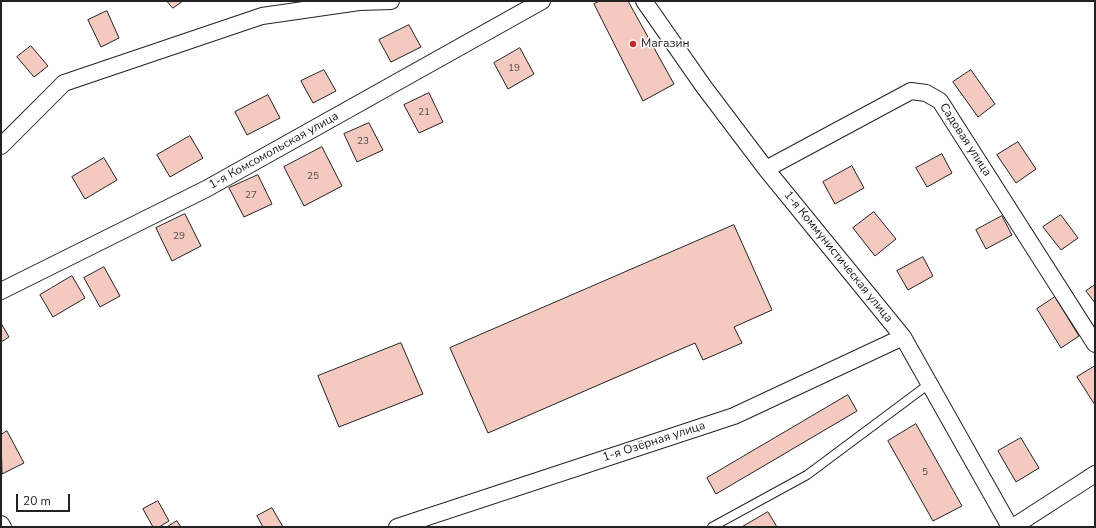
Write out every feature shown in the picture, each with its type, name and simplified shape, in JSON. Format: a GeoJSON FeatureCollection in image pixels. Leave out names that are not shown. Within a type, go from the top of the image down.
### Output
{"type":"FeatureCollection","features":[{"type":"Feature","properties":{"kind":"street"},"geometry":{"type":"LineString","coordinates":[[1,146],[64,83],[262,16],[359,2],[391,1]]}},
{"type":"Feature","properties":{"kind":"street","name":"1-я Комсомольская улица"},"geometry":{"type":"LineString","coordinates":[[1,290],[206,189],[542,1]]}},
{"type":"Feature","properties":{"kind":"street","name":"1-я Коммунистическая улица"},"geometry":{"type":"LineString","coordinates":[[644,1],[704,87],[766,169],[903,337],[1012,527]]}},
{"type":"Feature","properties":{"kind":"street","name":"Садовая улица"},"geometry":{"type":"LineString","coordinates":[[766,169],[911,91],[926,93],[940,101],[1095,344]]}},
{"type":"Feature","properties":{"kind":"street","name":"1-я Озёрная улица"},"geometry":{"type":"LineString","coordinates":[[397,527],[734,416],[903,337]]}},
{"type":"Feature","properties":{"kind":"street"},"geometry":{"type":"LineString","coordinates":[[1012,527],[1095,474]]}},
{"type":"Feature","properties":{"kind":"lane"},"geometry":{"type":"LineString","coordinates":[[712,527],[807,475],[929,384]]}},
{"type":"Feature","properties":{"kind":"building"},"geometry":{"type":"Polygon","coordinates":[[[167,1],[183,1],[173,8],[167,1]]]}},
{"type":"Feature","properties":{"kind":"building","name":"Магазин"},"geometry":{"type":"Polygon","coordinates":[[[600,1],[628,1],[674,84],[643,101],[594,4],[600,1]]]}},
{"type":"Feature","properties":{"kind":"building"},"geometry":{"type":"Polygon","coordinates":[[[107,11],[119,38],[101,47],[88,20],[107,11]]]}},
{"type":"Feature","properties":{"kind":"building"},"geometry":{"type":"Polygon","coordinates":[[[409,25],[421,47],[391,62],[379,40],[409,25]]]}},
{"type":"Feature","properties":{"kind":"building"},"geometry":{"type":"Polygon","coordinates":[[[31,46],[48,66],[34,77],[17,57],[31,46]]]}},
{"type":"Feature","properties":{"kind":"building"},"geometry":{"type":"Polygon","coordinates":[[[520,48],[534,74],[508,89],[494,63],[520,48]]]}},
{"type":"Feature","properties":{"kind":"building"},"geometry":{"type":"Polygon","coordinates":[[[324,70],[336,91],[313,103],[301,81],[324,70]]]}},
{"type":"Feature","properties":{"kind":"building"},"geometry":{"type":"Polygon","coordinates":[[[971,70],[995,104],[978,117],[953,82],[971,70]]]}},
{"type":"Feature","properties":{"kind":"building"},"geometry":{"type":"Polygon","coordinates":[[[429,93],[443,122],[419,133],[404,105],[429,93]]]}},
{"type":"Feature","properties":{"kind":"building"},"geometry":{"type":"Polygon","coordinates":[[[268,95],[280,118],[247,135],[235,112],[268,95]]]}},
{"type":"Feature","properties":{"kind":"building"},"geometry":{"type":"Polygon","coordinates":[[[369,123],[383,150],[357,162],[344,134],[369,123]]]}},
{"type":"Feature","properties":{"kind":"building"},"geometry":{"type":"Polygon","coordinates":[[[190,136],[203,158],[170,177],[157,155],[190,136]]]}},
{"type":"Feature","properties":{"kind":"building"},"geometry":{"type":"Polygon","coordinates":[[[1018,142],[1036,169],[1016,183],[997,155],[1018,142]]]}},
{"type":"Feature","properties":{"kind":"building"},"geometry":{"type":"Polygon","coordinates":[[[322,147],[342,186],[304,206],[284,167],[322,147]]]}},
{"type":"Feature","properties":{"kind":"building"},"geometry":{"type":"Polygon","coordinates":[[[942,154],[952,173],[927,187],[916,168],[942,154]]]}},
{"type":"Feature","properties":{"kind":"building"},"geometry":{"type":"Polygon","coordinates":[[[104,158],[117,180],[85,199],[72,177],[104,158]]]}},
{"type":"Feature","properties":{"kind":"building"},"geometry":{"type":"Polygon","coordinates":[[[852,166],[864,188],[835,204],[823,182],[852,166]]]}},
{"type":"Feature","properties":{"kind":"building"},"geometry":{"type":"Polygon","coordinates":[[[258,175],[272,204],[244,217],[229,188],[258,175]]]}},
{"type":"Feature","properties":{"kind":"building"},"geometry":{"type":"Polygon","coordinates":[[[874,212],[896,239],[875,256],[853,228],[874,212]]]}},
{"type":"Feature","properties":{"kind":"building"},"geometry":{"type":"Polygon","coordinates":[[[185,214],[201,246],[172,261],[156,228],[185,214]]]}},
{"type":"Feature","properties":{"kind":"building"},"geometry":{"type":"Polygon","coordinates":[[[1061,215],[1078,238],[1061,250],[1043,227],[1061,215]]]}},
{"type":"Feature","properties":{"kind":"building"},"geometry":{"type":"Polygon","coordinates":[[[1002,216],[1012,235],[986,249],[976,230],[1002,216]]]}},
{"type":"Feature","properties":{"kind":"building"},"geometry":{"type":"Polygon","coordinates":[[[734,225],[772,310],[734,327],[742,343],[703,360],[695,343],[488,433],[450,348],[734,225]]]}},
{"type":"Feature","properties":{"kind":"building"},"geometry":{"type":"Polygon","coordinates":[[[923,257],[933,276],[908,290],[897,271],[923,257]]]}},
{"type":"Feature","properties":{"kind":"building"},"geometry":{"type":"Polygon","coordinates":[[[104,267],[120,296],[100,307],[84,278],[104,267]]]}},
{"type":"Feature","properties":{"kind":"building"},"geometry":{"type":"Polygon","coordinates":[[[72,276],[85,298],[53,317],[40,295],[72,276]]]}},
{"type":"Feature","properties":{"kind":"building"},"geometry":{"type":"Polygon","coordinates":[[[1095,285],[1095,303],[1086,291],[1095,285]]]}},
{"type":"Feature","properties":{"kind":"building"},"geometry":{"type":"Polygon","coordinates":[[[1055,297],[1079,336],[1061,348],[1037,309],[1055,297]]]}},
{"type":"Feature","properties":{"kind":"building"},"geometry":{"type":"Polygon","coordinates":[[[1,323],[9,337],[1,342],[1,323]]]}},
{"type":"Feature","properties":{"kind":"building"},"geometry":{"type":"Polygon","coordinates":[[[401,343],[423,394],[339,427],[318,376],[401,343]]]}},
{"type":"Feature","properties":{"kind":"building"},"geometry":{"type":"Polygon","coordinates":[[[1095,366],[1095,405],[1077,377],[1095,366]]]}},
{"type":"Feature","properties":{"kind":"building"},"geometry":{"type":"Polygon","coordinates":[[[848,395],[857,411],[716,494],[707,478],[848,395]]]}},
{"type":"Feature","properties":{"kind":"building"},"geometry":{"type":"Polygon","coordinates":[[[916,424],[962,506],[933,521],[888,441],[916,424]]]}},
{"type":"Feature","properties":{"kind":"building"},"geometry":{"type":"Polygon","coordinates":[[[7,431],[24,463],[2,474],[1,435],[7,431]]]}},
{"type":"Feature","properties":{"kind":"building"},"geometry":{"type":"Polygon","coordinates":[[[1021,438],[1039,468],[1016,482],[998,451],[1021,438]]]}},
{"type":"Feature","properties":{"kind":"building"},"geometry":{"type":"Polygon","coordinates":[[[158,501],[169,521],[159,527],[153,527],[143,509],[158,501]]]}},
{"type":"Feature","properties":{"kind":"building"},"geometry":{"type":"Polygon","coordinates":[[[272,508],[283,527],[263,527],[257,516],[272,508]]]}},
{"type":"Feature","properties":{"kind":"building"},"geometry":{"type":"Polygon","coordinates":[[[768,512],[777,527],[742,527],[768,512]]]}},
{"type":"Feature","properties":{"kind":"building"},"geometry":{"type":"Polygon","coordinates":[[[177,521],[181,527],[167,527],[177,521]]]}},
{"type":"Feature","properties":{"kind":"place","name":"Магазин"},"geometry":{"type":"Point","coordinates":[633,44]}}]}
